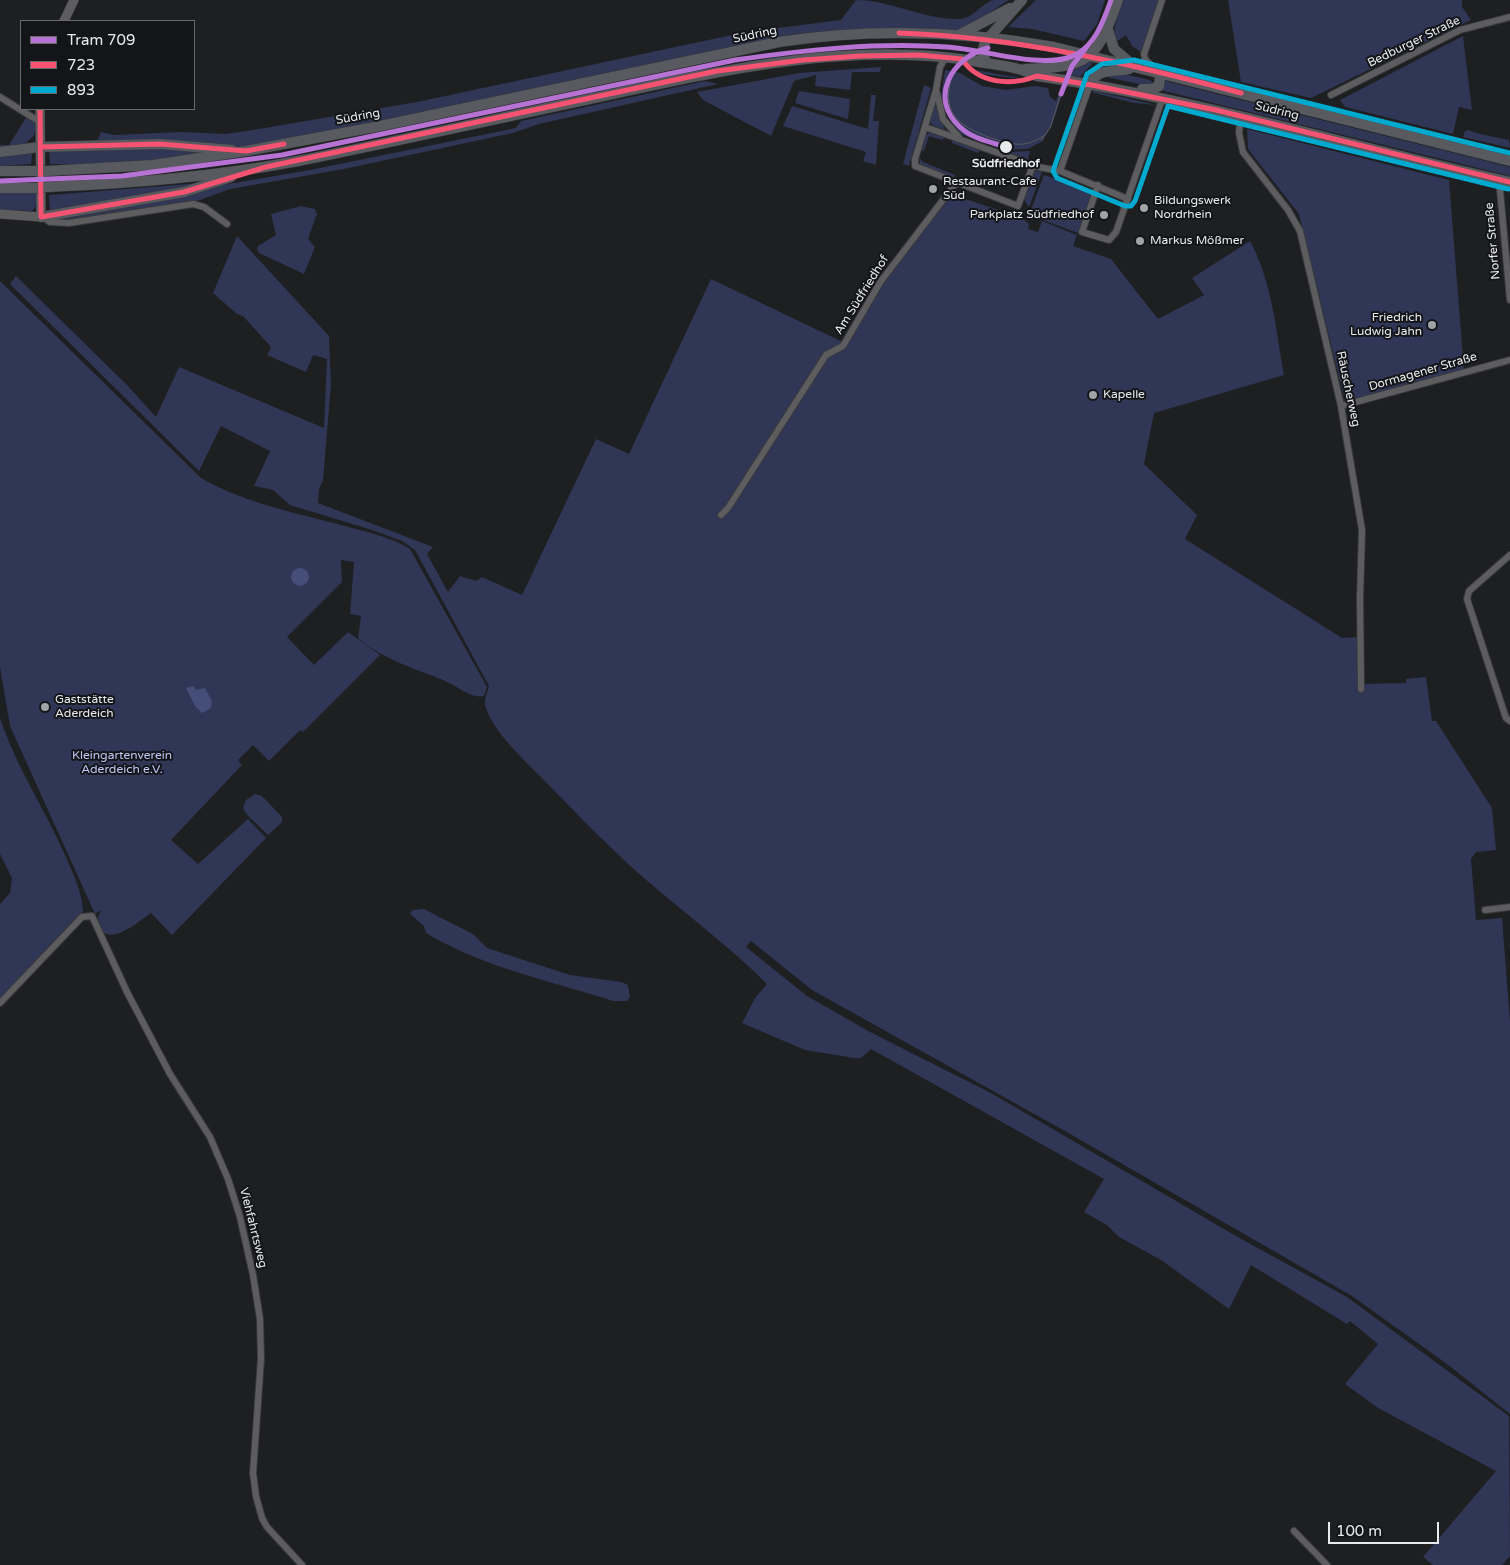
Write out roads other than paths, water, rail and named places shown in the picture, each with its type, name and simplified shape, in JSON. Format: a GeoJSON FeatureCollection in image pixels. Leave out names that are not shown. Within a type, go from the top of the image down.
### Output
{"type":"FeatureCollection","features":[{"type":"Feature","properties":{"kind":"main road"},"geometry":{"type":"LineString","coordinates":[[957,35],[978,26],[1022,0]]}},
{"type":"Feature","properties":{"kind":"main road"},"geometry":{"type":"LineString","coordinates":[[987,63],[982,49],[988,37],[1022,0]]}},
{"type":"Feature","properties":{"kind":"main road"},"geometry":{"type":"LineString","coordinates":[[1023,69],[1066,67],[1090,56],[1108,30],[1118,0]]}},
{"type":"Feature","properties":{"kind":"main road"},"geometry":{"type":"LineString","coordinates":[[1108,30],[1114,48],[1134,67]]}},
{"type":"Feature","properties":{"kind":"main road","name":"Südring"},"geometry":{"type":"LineString","coordinates":[[0,171],[46,171],[153,165],[246,151],[380,126],[779,42],[866,33],[988,37],[1054,46],[1510,161]]}},
{"type":"Feature","properties":{"kind":"main road","name":"Südring"},"geometry":{"type":"LineString","coordinates":[[0,188],[47,188],[155,181],[266,167],[717,71],[840,55],[903,54],[946,57],[987,63],[1023,69],[1037,76],[1164,97],[1506,182]]}},
{"type":"Feature","properties":{"kind":"main road"},"geometry":{"type":"LineString","coordinates":[[1090,84],[1095,76],[1104,71],[1134,67]]}},
{"type":"Feature","properties":{"kind":"main road"},"geometry":{"type":"LineString","coordinates":[[1132,91],[1152,89],[1159,86],[1160,77],[1157,72]]}},
{"type":"Feature","properties":{"kind":"main road"},"geometry":{"type":"LineString","coordinates":[[0,152],[40,147],[160,144],[246,151]]}},
{"type":"Feature","properties":{"kind":"main road"},"geometry":{"type":"LineString","coordinates":[[42,217],[184,192],[266,167]]}},
{"type":"Feature","properties":{"kind":"street"},"geometry":{"type":"LineString","coordinates":[[64,20],[74,0]]}},
{"type":"Feature","properties":{"kind":"street"},"geometry":{"type":"LineString","coordinates":[[1157,72],[1144,59],[1144,54],[1162,0]]}},
{"type":"Feature","properties":{"kind":"street","name":"Bedburger Straße"},"geometry":{"type":"LineString","coordinates":[[1331,95],[1460,30],[1510,17]]}},
{"type":"Feature","properties":{"kind":"street"},"geometry":{"type":"LineString","coordinates":[[946,57],[940,67],[936,90],[915,159],[915,166],[1018,206],[1033,165]]}},
{"type":"Feature","properties":{"kind":"street"},"geometry":{"type":"LineString","coordinates":[[1060,171],[1090,84]]}},
{"type":"Feature","properties":{"kind":"street"},"geometry":{"type":"LineString","coordinates":[[936,90],[943,119],[963,140]]}},
{"type":"Feature","properties":{"kind":"street"},"geometry":{"type":"LineString","coordinates":[[0,97],[20,110]]}},
{"type":"Feature","properties":{"kind":"street"},"geometry":{"type":"LineString","coordinates":[[1098,185],[1082,232],[1102,239],[1112,239],[1164,97]]}},
{"type":"Feature","properties":{"kind":"street"},"geometry":{"type":"LineString","coordinates":[[21,110],[40,122]]}},
{"type":"Feature","properties":{"kind":"street"},"geometry":{"type":"LineString","coordinates":[[40,110],[42,217]]}},
{"type":"Feature","properties":{"kind":"street","name":"Räuscherweg"},"geometry":{"type":"LineString","coordinates":[[1241,115],[1239,137],[1242,152],[1288,210],[1300,231],[1341,406],[1362,530],[1360,598],[1361,689]]}},
{"type":"Feature","properties":{"kind":"street"},"geometry":{"type":"LineString","coordinates":[[925,127],[1033,165],[1060,171],[1098,185],[1107,192],[1128,199]]}},
{"type":"Feature","properties":{"kind":"street","name":"Norfer Straße"},"geometry":{"type":"LineString","coordinates":[[1506,182],[1500,190],[1510,300]]}},
{"type":"Feature","properties":{"kind":"street","name":"Am Südfriedhof"},"geometry":{"type":"LineString","coordinates":[[721,515],[728,508],[760,460],[826,355],[843,346],[881,281],[956,183]]}},
{"type":"Feature","properties":{"kind":"street"},"geometry":{"type":"LineString","coordinates":[[0,214],[42,217],[59,223],[185,204],[204,207],[227,224]]}},
{"type":"Feature","properties":{"kind":"street","name":"Dormagener Straße"},"geometry":{"type":"LineString","coordinates":[[1341,406],[1510,360]]}},
{"type":"Feature","properties":{"kind":"street"},"geometry":{"type":"LineString","coordinates":[[1510,555],[1469,591],[1469,606],[1506,718],[1510,721]]}},
{"type":"Feature","properties":{"kind":"street"},"geometry":{"type":"LineString","coordinates":[[1486,910],[1510,907]]}},
{"type":"Feature","properties":{"kind":"street","name":"Viehfahrtsweg"},"geometry":{"type":"LineString","coordinates":[[0,1002],[82,917],[91,915],[127,992],[170,1074],[210,1137],[228,1180],[240,1216],[254,1275],[260,1319],[261,1359],[253,1474],[256,1496],[262,1518],[302,1565]]}},
{"type":"Feature","properties":{"kind":"street"},"geometry":{"type":"LineString","coordinates":[[1294,1531],[1327,1565]]}},
{"type":"Feature","properties":{"kind":"tram line","name":"709"},"geometry":{"type":"LineString","coordinates":[[0,181],[122,176],[282,155],[735,60],[788,53],[867,46],[920,46],[961,48],[1024,59],[1054,60],[1067,58],[1084,49],[1090,43],[1100,27],[1111,0]]}},
{"type":"Feature","properties":{"kind":"tram line","name":"709"},"geometry":{"type":"LineString","coordinates":[[1061,94],[1072,66],[1089,44]]}},
{"type":"Feature","properties":{"kind":"tram line","name":"709"},"geometry":{"type":"LineString","coordinates":[[988,48],[975,53],[955,69],[948,80],[945,92],[946,104],[951,116],[965,131],[982,140],[1006,147]]}},
{"type":"Feature","properties":{"kind":"tram line"},"geometry":{"type":"LineString","coordinates":[[953,72],[949,86],[950,107],[954,115],[968,128],[991,138],[1013,144],[1026,144],[1046,134]]}},
{"type":"Feature","properties":{"kind":"tram line"},"geometry":{"type":"LineString","coordinates":[[1041,140],[1050,128],[1061,94]]}},
{"type":"Feature","properties":{"kind":"place","name":"Südfriedhof"},"geometry":{"type":"Point","coordinates":[1006,147]}},
{"type":"Feature","properties":{"kind":"place","name":"Restaurant-Cafe Süd"},"geometry":{"type":"Point","coordinates":[933,189]}},
{"type":"Feature","properties":{"kind":"place","name":"Bildungswerk Nordrhein"},"geometry":{"type":"Point","coordinates":[1144,208]}},
{"type":"Feature","properties":{"kind":"place","name":"Parkplatz Südfriedhof"},"geometry":{"type":"Point","coordinates":[1104,215]}},
{"type":"Feature","properties":{"kind":"place","name":"Markus Mößmer"},"geometry":{"type":"Point","coordinates":[1140,241]}},
{"type":"Feature","properties":{"kind":"place","name":"Friedrich Ludwig Jahn"},"geometry":{"type":"Point","coordinates":[1432,325]}},
{"type":"Feature","properties":{"kind":"place","name":"Kapelle"},"geometry":{"type":"Point","coordinates":[1093,395]}},
{"type":"Feature","properties":{"kind":"place","name":"Gaststätte Aderdeich"},"geometry":{"type":"Point","coordinates":[45,707]}},
{"type":"Feature","properties":{"kind":"park label","name":"Kleingartenverein Aderdeich e.V."},"geometry":{"type":"Point","coordinates":[122,763]}}]}
